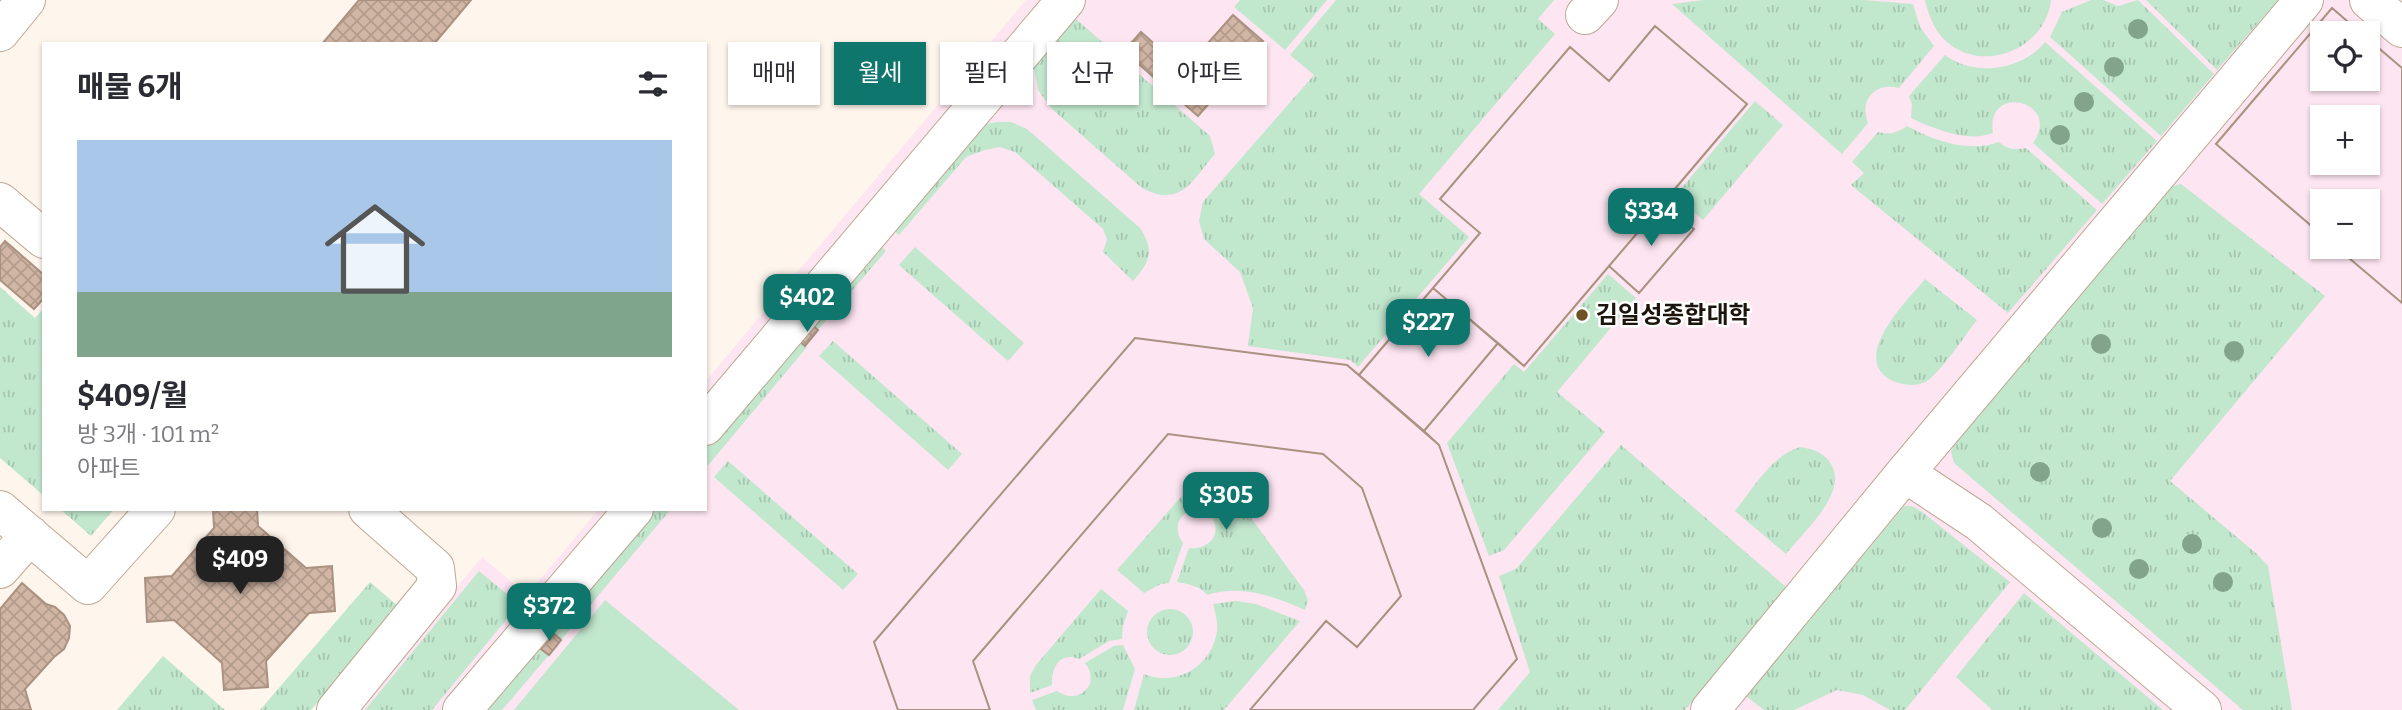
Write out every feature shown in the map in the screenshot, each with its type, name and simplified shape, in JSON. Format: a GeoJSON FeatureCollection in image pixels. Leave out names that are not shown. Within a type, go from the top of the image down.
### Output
{"type":"FeatureCollection","features":[{"type":"Feature","properties":{"kind":"street"},"geometry":{"type":"LineString","coordinates":[[0,32],[26,0]]}},
{"type":"Feature","properties":{"kind":"street"},"geometry":{"type":"LineString","coordinates":[[707,424],[1066,0]]}},
{"type":"Feature","properties":{"kind":"street"},"geometry":{"type":"LineString","coordinates":[[1710,710],[1905,473],[2304,0]]}},
{"type":"Feature","properties":{"kind":"street"},"geometry":{"type":"LineString","coordinates":[[2369,0],[2402,28]]}},
{"type":"Feature","properties":{"kind":"street"},"geometry":{"type":"LineString","coordinates":[[0,202],[42,237]]}},
{"type":"Feature","properties":{"kind":"street"},"geometry":{"type":"LineString","coordinates":[[1905,473],[1979,522],[2203,710]]}},
{"type":"Feature","properties":{"kind":"street"},"geometry":{"type":"LineString","coordinates":[[0,510],[88,585],[154,511]]}},
{"type":"Feature","properties":{"kind":"street"},"geometry":{"type":"LineString","coordinates":[[336,710],[437,586],[435,568],[371,511]]}},
{"type":"Feature","properties":{"kind":"street"},"geometry":{"type":"LineString","coordinates":[[463,710],[632,511]]}},
{"type":"Feature","properties":{"kind":"street"},"geometry":{"type":"LineString","coordinates":[[0,569],[30,535]]}},
{"type":"Feature","properties":{"kind":"shaded area","name":"김일성종합대학"},"geometry":{"type":"Polygon","coordinates":[[[1026,0],[2402,0],[2402,710],[356,710],[482,557],[527,595],[597,511],[707,511],[707,380],[940,102],[940,105],[1033,105],[1033,42],[991,42],[1026,0]]]}},
{"type":"Feature","properties":{"kind":"green space"},"geometry":{"type":"Polygon","coordinates":[[[1240,0],[1327,0],[1285,50],[1234,7],[1240,0]]]}},
{"type":"Feature","properties":{"kind":"green space"},"geometry":{"type":"Polygon","coordinates":[[[1336,0],[1554,0],[1538,19],[1555,34],[1419,194],[1469,237],[1358,367],[1350,360],[1248,346],[1253,308],[1240,272],[1204,239],[1199,221],[1203,202],[1314,75],[1290,55],[1336,0]]]}},
{"type":"Feature","properties":{"kind":"green space"},"geometry":{"type":"Polygon","coordinates":[[[1704,0],[1863,0],[1913,4],[1920,27],[1934,46],[1899,88],[1883,88],[1871,95],[1866,107],[1868,123],[1842,154],[1672,4],[1704,0]]]}},
{"type":"Feature","properties":{"kind":"green space"},"geometry":{"type":"Polygon","coordinates":[[[1925,0],[2051,0],[2047,16],[2039,30],[2027,42],[1999,55],[1983,56],[1967,53],[1946,42],[1934,26],[1925,0]]]}},
{"type":"Feature","properties":{"kind":"green space"},"geometry":{"type":"Polygon","coordinates":[[[2091,0],[2103,0],[2118,6],[2138,0],[2214,74],[2161,136],[2050,37],[2062,12],[2091,0]]]}},
{"type":"Feature","properties":{"kind":"green space"},"geometry":{"type":"Polygon","coordinates":[[[2146,0],[2278,0],[2217,70],[2146,0]]]}},
{"type":"Feature","properties":{"kind":"green space"},"geometry":{"type":"Polygon","coordinates":[[[1069,13],[1102,42],[1047,42],[1047,102],[1038,90],[1034,68],[1042,44],[1069,13]]]}},
{"type":"Feature","properties":{"kind":"green space"},"geometry":{"type":"Polygon","coordinates":[[[2045,42],[2157,141],[2102,204],[2033,143],[2040,128],[2038,117],[2031,108],[2021,103],[2000,107],[1994,117],[1993,133],[1983,136],[1962,136],[1911,118],[1912,105],[1909,96],[1945,55],[1970,66],[1997,68],[2024,59],[2045,42]]]}},
{"type":"Feature","properties":{"kind":"green space"},"geometry":{"type":"Polygon","coordinates":[[[1139,74],[1153,86],[1153,105],[1174,105],[1210,136],[1215,154],[1184,189],[1166,195],[1155,193],[1142,188],[1049,105],[1139,105],[1139,74]]]}},
{"type":"Feature","properties":{"kind":"green space"},"geometry":{"type":"Polygon","coordinates":[[[1755,101],[1783,125],[1703,220],[1675,196],[1755,101]]]}},
{"type":"Feature","properties":{"kind":"green space"},"geometry":{"type":"Polygon","coordinates":[[[1011,122],[1027,129],[1140,228],[1149,250],[1147,262],[1133,281],[1103,252],[1107,239],[1103,229],[1015,152],[1000,147],[966,157],[899,235],[890,227],[984,124],[1011,122]]]}},
{"type":"Feature","properties":{"kind":"green space"},"geometry":{"type":"Polygon","coordinates":[[[1907,126],[1952,144],[1976,146],[1999,142],[2012,149],[2026,148],[2097,210],[2008,313],[1851,185],[1864,173],[1852,162],[1878,132],[1893,133],[1907,126]]]}},
{"type":"Feature","properties":{"kind":"green space"},"geometry":{"type":"Polygon","coordinates":[[[2181,184],[2325,296],[2170,481],[2268,566],[2292,710],[2243,710],[1954,463],[1951,452],[1956,440],[2170,187],[2181,184]]]}},
{"type":"Feature","properties":{"kind":"green space"},"geometry":{"type":"Polygon","coordinates":[[[877,243],[886,251],[818,330],[810,323],[877,243]]]}},
{"type":"Feature","properties":{"kind":"green space"},"geometry":{"type":"Polygon","coordinates":[[[915,247],[1024,343],[1008,361],[899,265],[915,247]]]}},
{"type":"Feature","properties":{"kind":"green space"},"geometry":{"type":"Polygon","coordinates":[[[1608,274],[1636,298],[1557,392],[1605,432],[1504,550],[1489,556],[1447,443],[1514,364],[1524,372],[1608,274]]]}},
{"type":"Feature","properties":{"kind":"green space"},"geometry":{"type":"Polygon","coordinates":[[[1925,279],[1977,320],[1931,378],[1917,385],[1901,384],[1880,371],[1876,359],[1878,345],[1895,315],[1925,279]]]}},
{"type":"Feature","properties":{"kind":"green space"},"geometry":{"type":"Polygon","coordinates":[[[0,287],[35,318],[42,310],[42,494],[0,458],[0,287]]]}},
{"type":"Feature","properties":{"kind":"green space"},"geometry":{"type":"Polygon","coordinates":[[[796,338],[807,347],[707,467],[707,444],[796,338]]]}},
{"type":"Feature","properties":{"kind":"green space"},"geometry":{"type":"Polygon","coordinates":[[[833,341],[962,454],[948,470],[819,356],[833,341]]]}},
{"type":"Feature","properties":{"kind":"green space"},"geometry":{"type":"Polygon","coordinates":[[[1621,445],[1786,587],[1685,710],[1498,710],[1530,672],[1499,576],[1516,569],[1621,445]]]}},
{"type":"Feature","properties":{"kind":"green space"},"geometry":{"type":"Polygon","coordinates":[[[1800,447],[1816,451],[1829,461],[1834,472],[1835,485],[1823,510],[1786,554],[1735,511],[1771,465],[1800,447]]]}},
{"type":"Feature","properties":{"kind":"green space"},"geometry":{"type":"Polygon","coordinates":[[[728,461],[858,574],[843,590],[714,477],[728,461]]]}},
{"type":"Feature","properties":{"kind":"green space"},"geometry":{"type":"Polygon","coordinates":[[[1206,485],[1205,502],[1201,510],[1188,512],[1178,525],[1179,537],[1183,543],[1169,583],[1144,593],[1117,570],[1180,498],[1195,487],[1206,485]]]}},
{"type":"Feature","properties":{"kind":"green space"},"geometry":{"type":"Polygon","coordinates":[[[1214,486],[1237,499],[1304,590],[1308,600],[1305,610],[1257,593],[1232,591],[1207,595],[1198,587],[1177,582],[1189,548],[1204,546],[1213,538],[1215,526],[1208,513],[1214,486]]]}},
{"type":"Feature","properties":{"kind":"green space"},"geometry":{"type":"Polygon","coordinates":[[[1904,506],[1912,506],[1921,511],[2010,582],[1905,710],[1890,710],[1863,695],[1837,690],[1794,710],[1764,710],[1746,696],[1904,506]]]}},
{"type":"Feature","properties":{"kind":"green space"},"geometry":{"type":"Polygon","coordinates":[[[62,511],[112,511],[91,536],[62,511]]]}},
{"type":"Feature","properties":{"kind":"green space"},"geometry":{"type":"Polygon","coordinates":[[[650,511],[669,511],[561,640],[550,630],[650,511]]]}},
{"type":"Feature","properties":{"kind":"green space"},"geometry":{"type":"Polygon","coordinates":[[[479,571],[519,604],[432,710],[365,710],[479,571]]]}},
{"type":"Feature","properties":{"kind":"green space"},"geometry":{"type":"Polygon","coordinates":[[[370,582],[399,607],[311,710],[260,710],[370,582]]]}},
{"type":"Feature","properties":{"kind":"green space"},"geometry":{"type":"Polygon","coordinates":[[[1101,589],[1128,611],[1122,639],[1109,641],[1079,659],[1062,659],[1055,667],[1052,685],[1030,693],[1030,676],[1036,665],[1101,589]]]}},
{"type":"Feature","properties":{"kind":"green space"},"geometry":{"type":"Polygon","coordinates":[[[2024,593],[2163,710],[1992,710],[1956,677],[2024,593]]]}},
{"type":"Feature","properties":{"kind":"green space"},"geometry":{"type":"Polygon","coordinates":[[[605,600],[739,710],[514,710],[605,600]]]}},
{"type":"Feature","properties":{"kind":"green space"},"geometry":{"type":"Polygon","coordinates":[[[1236,601],[1256,604],[1300,621],[1224,710],[1134,710],[1144,674],[1167,678],[1189,672],[1198,666],[1212,647],[1216,636],[1217,624],[1213,604],[1236,601]]]}},
{"type":"Feature","properties":{"kind":"green space"},"geometry":{"type":"Polygon","coordinates":[[[1170,609],[1186,616],[1193,632],[1186,648],[1170,655],[1154,648],[1147,632],[1154,616],[1170,609]]]}},
{"type":"Feature","properties":{"kind":"green space"},"geometry":{"type":"Polygon","coordinates":[[[1123,645],[1135,669],[1123,710],[1036,710],[1032,700],[1057,691],[1065,695],[1080,694],[1089,685],[1091,678],[1085,663],[1114,646],[1123,645]]]}},
{"type":"Feature","properties":{"kind":"green space"},"geometry":{"type":"Polygon","coordinates":[[[537,646],[549,655],[502,710],[484,710],[537,646]]]}},
{"type":"Feature","properties":{"kind":"green space"},"geometry":{"type":"Polygon","coordinates":[[[163,656],[225,710],[117,710],[163,656]]]}},
{"type":"Feature","properties":{"kind":"building"},"geometry":{"type":"Polygon","coordinates":[[[359,0],[471,0],[436,42],[324,42],[359,0]]]}},
{"type":"Feature","properties":{"kind":"building"},"geometry":{"type":"Polygon","coordinates":[[[2332,8],[2347,21],[2321,21],[2332,8]]]}},
{"type":"Feature","properties":{"kind":"building"},"geometry":{"type":"Polygon","coordinates":[[[2332,8],[2347,21],[2321,21],[2332,8]]]}},
{"type":"Feature","properties":{"kind":"building"},"geometry":{"type":"Polygon","coordinates":[[[1233,15],[1263,41],[1262,42],[1209,42],[1233,15]]]}},
{"type":"Feature","properties":{"kind":"building"},"geometry":{"type":"Polygon","coordinates":[[[1655,26],[1747,104],[1663,203],[1694,229],[1639,293],[1609,266],[1524,366],[1498,343],[1424,431],[1439,445],[1517,659],[1473,710],[1250,710],[1326,621],[1357,647],[1401,596],[1362,488],[1323,454],[1168,434],[973,661],[990,710],[898,710],[874,642],[1135,338],[1347,365],[1359,375],[1480,233],[1440,199],[1570,47],[1609,81],[1655,26]]]}},
{"type":"Feature","properties":{"kind":"building"},"geometry":{"type":"Polygon","coordinates":[[[1655,26],[1747,104],[1524,366],[1433,288],[1480,233],[1440,199],[1570,47],[1609,81],[1655,26]]]}},
{"type":"Feature","properties":{"kind":"building"},"geometry":{"type":"Polygon","coordinates":[[[1141,32],[1153,43],[1153,77],[1139,64],[1139,42],[1132,42],[1141,32]]]}},
{"type":"Feature","properties":{"kind":"building"},"geometry":{"type":"Polygon","coordinates":[[[2310,34],[2310,91],[2380,91],[2380,49],[2402,68],[2402,303],[2350,259],[2380,259],[2380,189],[2310,189],[2310,225],[2216,144],[2310,34]]]}},
{"type":"Feature","properties":{"kind":"building"},"geometry":{"type":"Polygon","coordinates":[[[2310,34],[2310,91],[2380,91],[2380,49],[2402,68],[2402,303],[2350,259],[2380,259],[2380,189],[2310,189],[2310,225],[2216,144],[2310,34]]]}},
{"type":"Feature","properties":{"kind":"building"},"geometry":{"type":"Polygon","coordinates":[[[1185,105],[1208,105],[1198,116],[1185,105]]]}},
{"type":"Feature","properties":{"kind":"building"},"geometry":{"type":"Polygon","coordinates":[[[1663,203],[1694,229],[1639,293],[1609,266],[1663,203]]]}},
{"type":"Feature","properties":{"kind":"building"},"geometry":{"type":"Polygon","coordinates":[[[5,241],[42,273],[42,300],[34,309],[0,280],[0,247],[5,241]]]}},
{"type":"Feature","properties":{"kind":"building"},"geometry":{"type":"Polygon","coordinates":[[[1433,288],[1498,343],[1424,431],[1359,375],[1433,288]]]}},
{"type":"Feature","properties":{"kind":"building"},"geometry":{"type":"Polygon","coordinates":[[[810,323],[818,330],[805,346],[796,338],[810,323]]]}},
{"type":"Feature","properties":{"kind":"building"},"geometry":{"type":"Polygon","coordinates":[[[1135,338],[1347,365],[1439,445],[1517,659],[1473,710],[1250,710],[1326,621],[1357,647],[1401,596],[1362,488],[1323,454],[1168,434],[973,661],[990,710],[898,710],[874,642],[1135,338]]]}},
{"type":"Feature","properties":{"kind":"building"},"geometry":{"type":"Polygon","coordinates":[[[213,511],[257,511],[258,526],[306,568],[332,566],[335,611],[309,613],[266,661],[268,687],[224,690],[222,663],[174,620],[147,622],[145,578],[172,576],[214,528],[213,511]]]}},
{"type":"Feature","properties":{"kind":"building"},"geometry":{"type":"Polygon","coordinates":[[[22,583],[46,604],[55,607],[64,615],[70,626],[69,638],[64,649],[25,689],[31,710],[0,710],[0,609],[22,583]]]}},
{"type":"Feature","properties":{"kind":"building"},"geometry":{"type":"Polygon","coordinates":[[[550,630],[561,640],[549,655],[537,646],[550,630]]]}},
{"type":"Feature","properties":{"kind":"place","name":"김일성종합대학"},"geometry":{"type":"Point","coordinates":[1582,315]}}]}
